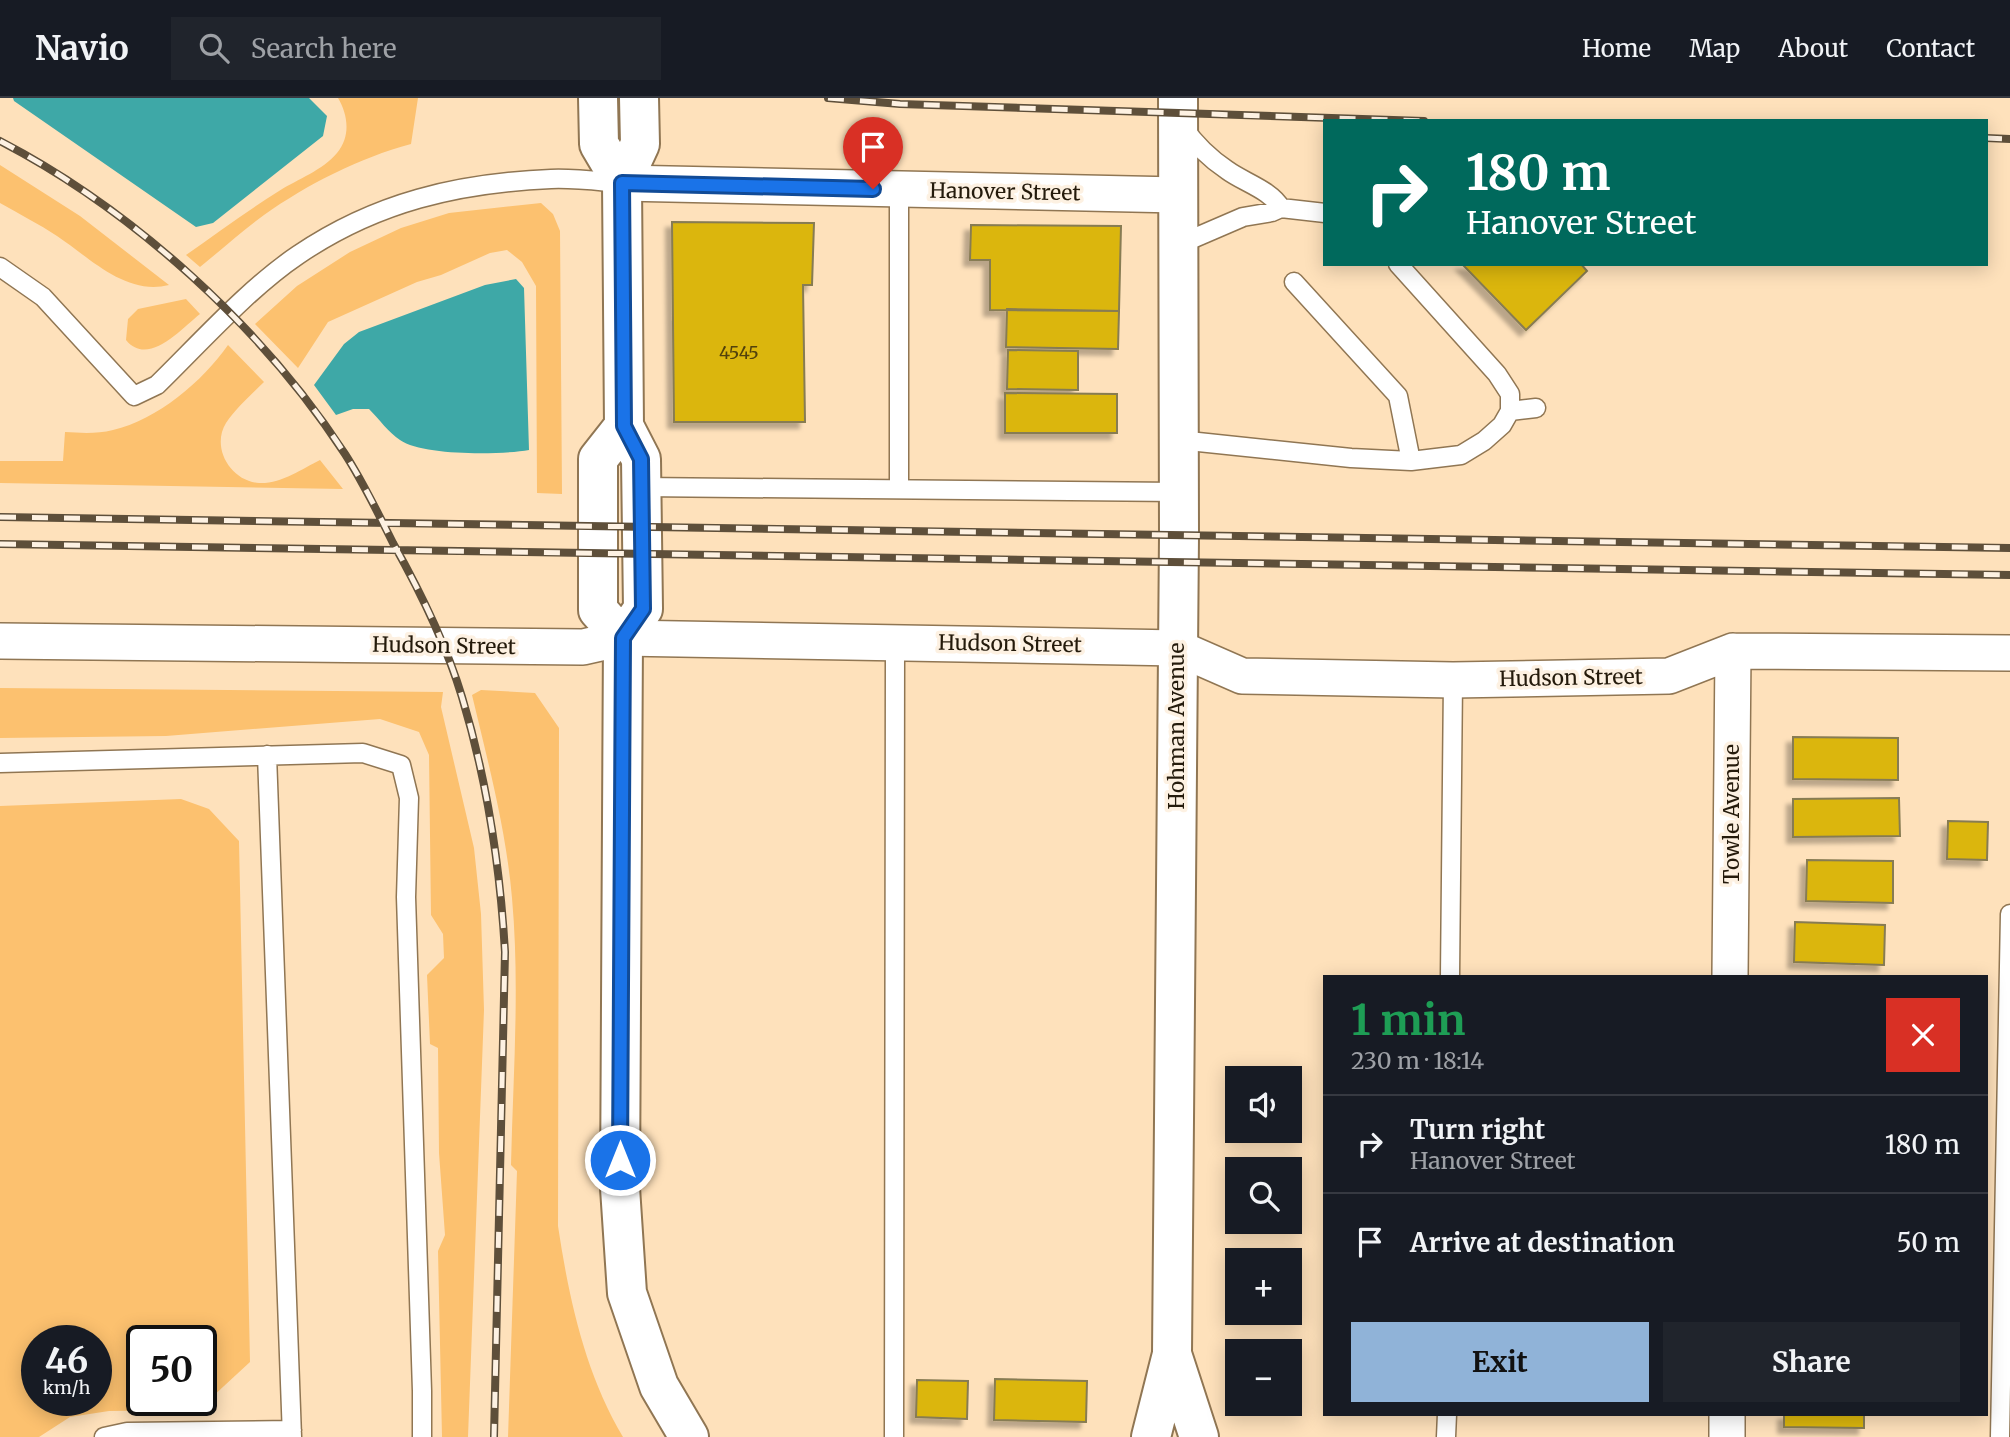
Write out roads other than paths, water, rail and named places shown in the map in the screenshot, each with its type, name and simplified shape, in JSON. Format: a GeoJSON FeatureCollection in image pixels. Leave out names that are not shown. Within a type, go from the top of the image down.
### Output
{"type":"FeatureCollection","features":[{"type":"Feature","properties":{"kind":"main road"},"geometry":{"type":"LineString","coordinates":[[598,98],[599,144],[622,183]]}},
{"type":"Feature","properties":{"kind":"main road"},"geometry":{"type":"LineString","coordinates":[[639,98],[640,144],[622,183],[624,426],[641,459],[643,609],[623,638],[620,1188],[628,1293],[659,1386],[689,1437]]}},
{"type":"Feature","properties":{"kind":"main road","name":"Hohman Avenue"},"geometry":{"type":"LineString","coordinates":[[1151,1437],[1172,1354],[1179,492],[1178,108]]}},
{"type":"Feature","properties":{"kind":"main road"},"geometry":{"type":"LineString","coordinates":[[623,638],[598,610],[598,459],[624,426]]}},
{"type":"Feature","properties":{"kind":"main road","name":"Hohman Avenue"},"geometry":{"type":"LineString","coordinates":[[1172,1354],[1199,1437]]}},
{"type":"Feature","properties":{"kind":"street","name":"Hanover Street"},"geometry":{"type":"LineString","coordinates":[[622,183],[1178,195]]}},
{"type":"Feature","properties":{"kind":"street","name":"Hudson Street"},"geometry":{"type":"LineString","coordinates":[[0,641],[583,647],[623,638],[1178,648],[1242,676],[1453,680],[1669,676],[1733,651],[2010,653]]}},
{"type":"Feature","properties":{"kind":"street","name":"Towle Avenue"},"geometry":{"type":"LineString","coordinates":[[1730,975],[1733,651]]}},
{"type":"Feature","properties":{"kind":"street"},"geometry":{"type":"LineString","coordinates":[[1727,1416],[1727,1437]]}},
{"type":"Feature","properties":{"kind":"lane"},"geometry":{"type":"LineString","coordinates":[[1178,108],[1196,146],[1227,171],[1276,200],[1281,208]]}},
{"type":"Feature","properties":{"kind":"lane"},"geometry":{"type":"LineString","coordinates":[[0,267],[43,297],[134,396],[157,386],[266,281],[298,255],[338,231],[382,211],[419,197],[474,186],[552,179],[622,183]]}},
{"type":"Feature","properties":{"kind":"lane"},"geometry":{"type":"LineString","coordinates":[[899,190],[899,489]]}},
{"type":"Feature","properties":{"kind":"lane"},"geometry":{"type":"LineString","coordinates":[[1178,246],[1243,217],[1281,208],[1323,213]]}},
{"type":"Feature","properties":{"kind":"lane"},"geometry":{"type":"LineString","coordinates":[[1179,440],[1351,458],[1411,461],[1461,455],[1484,441],[1502,425],[1510,411],[1510,394],[1497,374],[1400,266]]}},
{"type":"Feature","properties":{"kind":"lane"},"geometry":{"type":"LineString","coordinates":[[1294,282],[1398,396],[1411,461]]}},
{"type":"Feature","properties":{"kind":"lane"},"geometry":{"type":"LineString","coordinates":[[1510,411],[1536,408]]}},
{"type":"Feature","properties":{"kind":"lane"},"geometry":{"type":"LineString","coordinates":[[641,487],[1179,492]]}},
{"type":"Feature","properties":{"kind":"lane"},"geometry":{"type":"LineString","coordinates":[[894,1437],[895,642]]}},
{"type":"Feature","properties":{"kind":"lane"},"geometry":{"type":"LineString","coordinates":[[1450,975],[1453,680]]}},
{"type":"Feature","properties":{"kind":"lane"},"geometry":{"type":"LineString","coordinates":[[0,763],[363,753],[401,765],[409,797],[406,897],[422,1437]]}},
{"type":"Feature","properties":{"kind":"lane"},"geometry":{"type":"LineString","coordinates":[[104,1437],[127,1432],[292,1434],[267,755]]}},
{"type":"Feature","properties":{"kind":"lane"},"geometry":{"type":"LineString","coordinates":[[2000,1437],[2010,914]]}},
{"type":"Feature","properties":{"kind":"lane"},"geometry":{"type":"LineString","coordinates":[[1446,1437],[1447,1416]]}},
{"type":"Feature","properties":{"kind":"water"},"geometry":{"type":"Polygon","coordinates":[[[13,98],[309,98],[327,116],[323,136],[213,223],[196,227],[13,98]]]}},
{"type":"Feature","properties":{"kind":"water"},"geometry":{"type":"Polygon","coordinates":[[[516,279],[524,288],[529,450],[463,453],[411,445],[396,437],[369,409],[353,409],[336,415],[314,385],[344,344],[359,332],[485,285],[516,279]]]}},
{"type":"Feature","properties":{"kind":"railway"},"geometry":{"type":"LineString","coordinates":[[828,98],[900,104],[1362,119]]}},
{"type":"Feature","properties":{"kind":"railway"},"geometry":{"type":"LineString","coordinates":[[1988,138],[2010,139]]}},
{"type":"Feature","properties":{"kind":"railway"},"geometry":{"type":"LineString","coordinates":[[0,141],[50,169],[146,237],[192,276],[275,362],[312,407],[358,475],[422,599],[448,657],[471,728],[485,791],[496,855],[505,952],[494,1437]]}},
{"type":"Feature","properties":{"kind":"railway"},"geometry":{"type":"LineString","coordinates":[[0,517],[2010,548]]}},
{"type":"Feature","properties":{"kind":"railway"},"geometry":{"type":"LineString","coordinates":[[0,544],[2010,575]]}}]}
